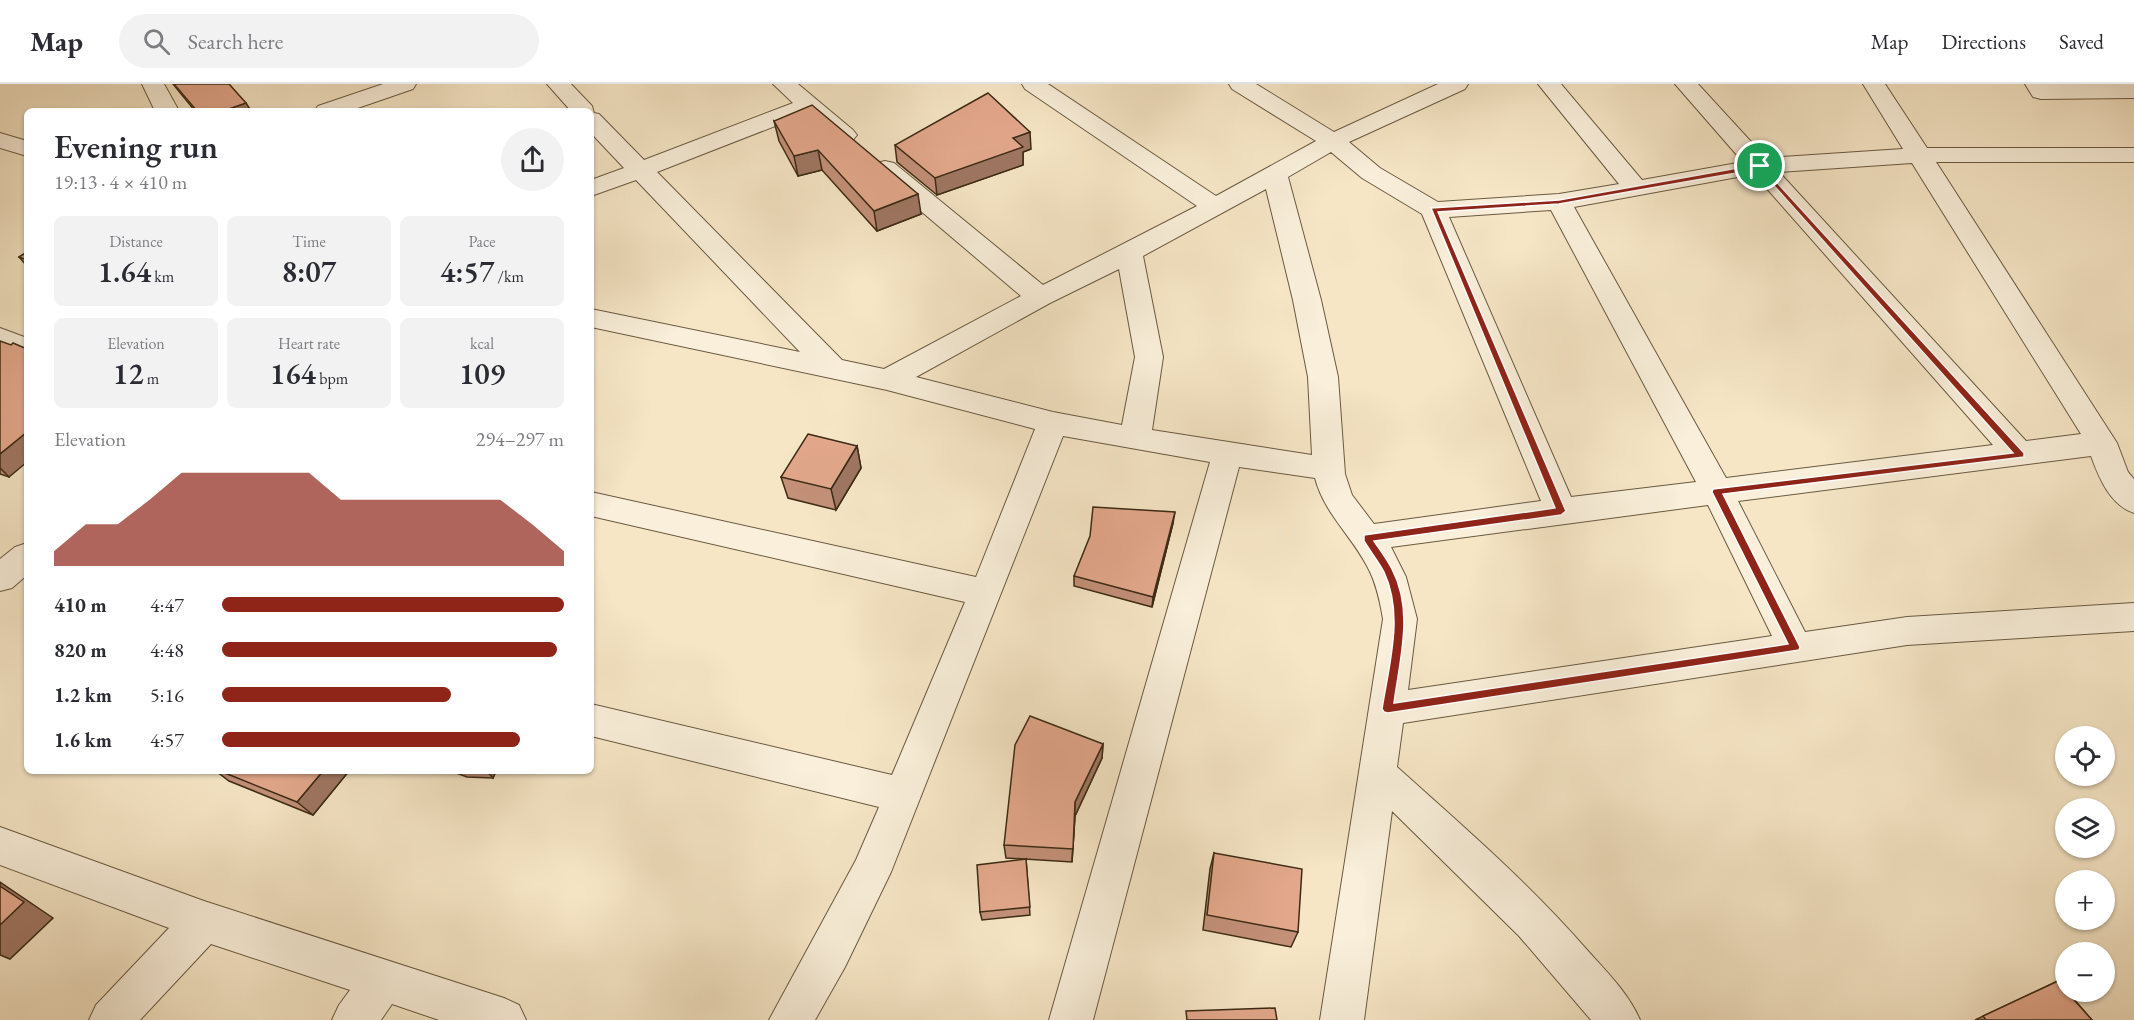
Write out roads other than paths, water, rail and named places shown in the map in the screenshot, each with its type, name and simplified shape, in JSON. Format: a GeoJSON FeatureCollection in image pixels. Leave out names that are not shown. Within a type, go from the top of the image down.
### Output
{"type":"FeatureCollection","features":[{"type":"Feature","properties":{"kind":"street"},"geometry":{"type":"LineString","coordinates":[[153,84],[165,108]]}},
{"type":"Feature","properties":{"kind":"street"},"geometry":{"type":"LineString","coordinates":[[333,108],[353,99],[405,84]]}},
{"type":"Feature","properties":{"kind":"street"},"geometry":{"type":"LineString","coordinates":[[558,84],[581,108]]}},
{"type":"Feature","properties":{"kind":"street"},"geometry":{"type":"LineString","coordinates":[[784,84],[1040,297]]}},
{"type":"Feature","properties":{"kind":"street"},"geometry":{"type":"LineString","coordinates":[[1034,84],[1215,207]]}},
{"type":"Feature","properties":{"kind":"street"},"geometry":{"type":"LineString","coordinates":[[1240,84],[1333,141],[1371,172],[1433,210],[1559,202],[1760,166],[1920,155],[2134,155]]}},
{"type":"Feature","properties":{"kind":"street"},"geometry":{"type":"LineString","coordinates":[[887,380],[972,336],[1040,297],[1215,207],[1333,141],[1457,84]]}},
{"type":"Feature","properties":{"kind":"street"},"geometry":{"type":"LineString","coordinates":[[1549,84],[1635,187]]}},
{"type":"Feature","properties":{"kind":"street"},"geometry":{"type":"LineString","coordinates":[[1686,84],[2020,455]]}},
{"type":"Feature","properties":{"kind":"street"},"geometry":{"type":"LineString","coordinates":[[1874,84],[2124,475],[2134,501]]}},
{"type":"Feature","properties":{"kind":"street"},"geometry":{"type":"LineString","coordinates":[[2036,84],[2041,92],[2134,91]]}},
{"type":"Feature","properties":{"kind":"street"},"geometry":{"type":"LineString","coordinates":[[594,188],[810,105]]}},
{"type":"Feature","properties":{"kind":"street"},"geometry":{"type":"LineString","coordinates":[[594,121],[831,367]]}},
{"type":"Feature","properties":{"kind":"street"},"geometry":{"type":"LineString","coordinates":[[0,140],[24,148]]}},
{"type":"Feature","properties":{"kind":"street"},"geometry":{"type":"LineString","coordinates":[[1274,172],[1310,309],[1324,380],[1329,469],[1340,504],[1367,538],[1388,570],[1396,592],[1400,619],[1342,1020]]}},
{"type":"Feature","properties":{"kind":"street"},"geometry":{"type":"LineString","coordinates":[[1559,202],[1717,492],[1795,647]]}},
{"type":"Feature","properties":{"kind":"street"},"geometry":{"type":"LineString","coordinates":[[1433,210],[1561,511]]}},
{"type":"Feature","properties":{"kind":"street"},"geometry":{"type":"LineString","coordinates":[[1129,253],[1149,357],[1135,439]]}},
{"type":"Feature","properties":{"kind":"street"},"geometry":{"type":"LineString","coordinates":[[594,319],[831,367],[1053,423],[1227,455],[1329,469]]}},
{"type":"Feature","properties":{"kind":"street"},"geometry":{"type":"LineString","coordinates":[[0,338],[24,348]]}},
{"type":"Feature","properties":{"kind":"street"},"geometry":{"type":"LineString","coordinates":[[791,1020],[830,952],[870,873],[986,593],[1053,423]]}},
{"type":"Feature","properties":{"kind":"street"},"geometry":{"type":"LineString","coordinates":[[1367,538],[1561,511],[2102,443]]}},
{"type":"Feature","properties":{"kind":"street"},"geometry":{"type":"LineString","coordinates":[[1071,1020],[1227,455]]}},
{"type":"Feature","properties":{"kind":"street"},"geometry":{"type":"LineString","coordinates":[[594,505],[986,593]]}},
{"type":"Feature","properties":{"kind":"street"},"geometry":{"type":"LineString","coordinates":[[0,578],[24,558]]}},
{"type":"Feature","properties":{"kind":"street"},"geometry":{"type":"LineString","coordinates":[[0,578],[24,583]]}},
{"type":"Feature","properties":{"kind":"street"},"geometry":{"type":"LineString","coordinates":[[1388,709],[1907,631],[2134,617]]}},
{"type":"Feature","properties":{"kind":"street"},"geometry":{"type":"LineString","coordinates":[[594,721],[902,795]]}},
{"type":"Feature","properties":{"kind":"street"},"geometry":{"type":"LineString","coordinates":[[1378,774],[1469,856],[1527,915],[1607,1013]]}},
{"type":"Feature","properties":{"kind":"street"},"geometry":{"type":"LineString","coordinates":[[0,846],[204,921],[504,1020]]}},
{"type":"Feature","properties":{"kind":"street"},"geometry":{"type":"LineString","coordinates":[[111,1020],[204,921]]}},
{"type":"Feature","properties":{"kind":"street"},"geometry":{"type":"LineString","coordinates":[[354,1020],[385,979]]}}]}
